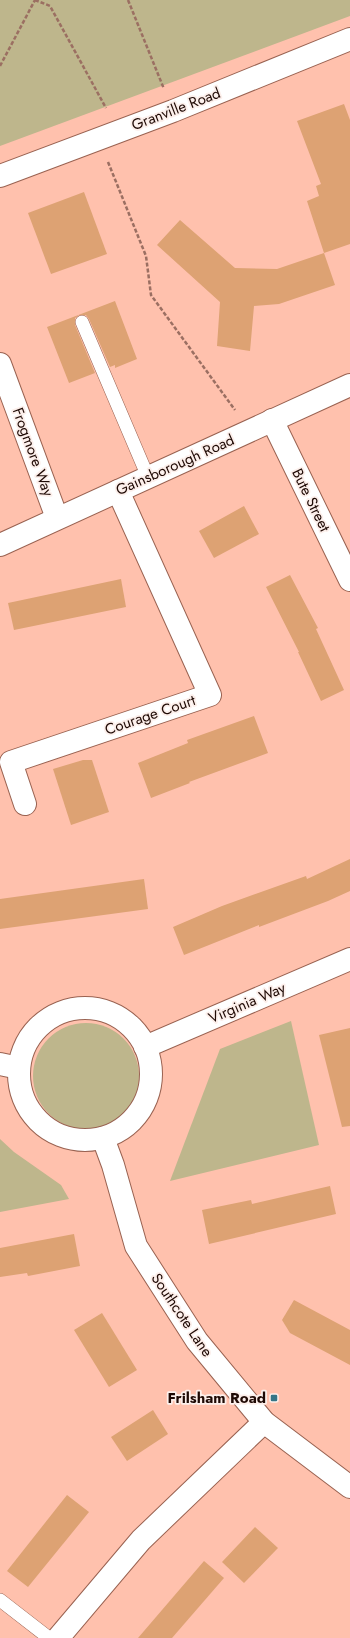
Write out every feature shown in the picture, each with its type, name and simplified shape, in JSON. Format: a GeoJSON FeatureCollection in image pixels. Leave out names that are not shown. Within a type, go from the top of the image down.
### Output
{"type":"FeatureCollection","features":[{"type":"Feature","properties":{"kind":"street","name":"Granville Road"},"geometry":{"type":"LineString","coordinates":[[0,176],[173,111],[350,39]]}},
{"type":"Feature","properties":{"kind":"street","name":"Frogmore Way"},"geometry":{"type":"LineString","coordinates":[[0,364],[57,518]]}},
{"type":"Feature","properties":{"kind":"street","name":"Gainsborough Road"},"geometry":{"type":"LineString","coordinates":[[0,545],[350,385]]}},
{"type":"Feature","properties":{"kind":"street","name":"Bute Street"},"geometry":{"type":"LineString","coordinates":[[272,420],[350,580]]}},
{"type":"Feature","properties":{"kind":"street","name":"Courage Court"},"geometry":{"type":"LineString","coordinates":[[25,804],[12,762],[210,695],[118,491]]}},
{"type":"Feature","properties":{"kind":"street","name":"Virginia Way"},"geometry":{"type":"LineString","coordinates":[[145,1047],[350,959]]}},
{"type":"Feature","properties":{"kind":"street"},"geometry":{"type":"LineString","coordinates":[[95,1009],[115,1015],[133,1028],[143,1042],[151,1063],[151,1083],[138,1114],[122,1130],[103,1138],[80,1141],[60,1136],[41,1123],[30,1110],[10,1066],[40,1027],[59,1014],[72,1010],[95,1009]]}},
{"type":"Feature","properties":{"kind":"street","name":"Southcote Lane"},"geometry":{"type":"LineString","coordinates":[[103,1138],[113,1165],[136,1246],[197,1341],[264,1422],[350,1487]]}},
{"type":"Feature","properties":{"kind":"street"},"geometry":{"type":"LineString","coordinates":[[58,1638],[141,1540],[264,1422]]}},
{"type":"Feature","properties":{"kind":"lane"},"geometry":{"type":"LineString","coordinates":[[82,322],[148,477]]}},
{"type":"Feature","properties":{"kind":"lane"},"geometry":{"type":"LineString","coordinates":[[0,1600],[49,1638]]}},
{"type":"Feature","properties":{"kind":"path"},"geometry":{"type":"LineString","coordinates":[[0,66],[35,0],[50,6],[119,132]]}},
{"type":"Feature","properties":{"kind":"path"},"geometry":{"type":"LineString","coordinates":[[128,0],[173,111]]}},
{"type":"Feature","properties":{"kind":"path"},"geometry":{"type":"LineString","coordinates":[[99,139],[146,256],[151,295],[250,431]]}},
{"type":"Feature","properties":{"kind":"shaded area"},"geometry":{"type":"Polygon","coordinates":[[[0,0],[350,0],[350,16],[0,146],[0,0]]]}},
{"type":"Feature","properties":{"kind":"shaded area"},"geometry":{"type":"Polygon","coordinates":[[[291,1021],[319,1145],[170,1181],[220,1049],[291,1021]]]}},
{"type":"Feature","properties":{"kind":"shaded area"},"geometry":{"type":"Polygon","coordinates":[[[86,1023],[106,1027],[124,1038],[135,1056],[139,1076],[135,1096],[124,1114],[106,1125],[86,1129],[66,1125],[48,1114],[37,1096],[33,1076],[37,1056],[48,1038],[66,1027],[86,1023]]]}},
{"type":"Feature","properties":{"kind":"shaded area"},"geometry":{"type":"Polygon","coordinates":[[[0,1139],[14,1152],[61,1185],[69,1199],[0,1212],[0,1139]]]}},
{"type":"Feature","properties":{"kind":"building"},"geometry":{"type":"Polygon","coordinates":[[[344,104],[350,120],[350,244],[324,253],[307,201],[319,196],[316,186],[321,184],[297,121],[344,104]]]}},
{"type":"Feature","properties":{"kind":"building"},"geometry":{"type":"Polygon","coordinates":[[[84,192],[107,254],[51,274],[28,213],[84,192]]]}},
{"type":"Feature","properties":{"kind":"building"},"geometry":{"type":"Polygon","coordinates":[[[180,220],[235,268],[277,269],[324,253],[335,285],[279,304],[254,306],[250,351],[217,346],[220,302],[157,245],[180,220]]]}},
{"type":"Feature","properties":{"kind":"building"},"geometry":{"type":"Polygon","coordinates":[[[115,301],[137,359],[115,368],[115,365],[110,367],[89,319],[86,315],[79,315],[75,318],[75,325],[95,373],[69,383],[47,327],[115,301]]]}},
{"type":"Feature","properties":{"kind":"building"},"geometry":{"type":"Polygon","coordinates":[[[244,506],[259,534],[214,558],[199,531],[244,506]]]}},
{"type":"Feature","properties":{"kind":"building"},"geometry":{"type":"Polygon","coordinates":[[[290,575],[318,628],[316,629],[344,690],[321,701],[299,652],[266,587],[290,575]]]}},
{"type":"Feature","properties":{"kind":"building"},"geometry":{"type":"Polygon","coordinates":[[[121,579],[126,607],[14,630],[8,603],[121,579]]]}},
{"type":"Feature","properties":{"kind":"building"},"geometry":{"type":"Polygon","coordinates":[[[254,716],[268,753],[189,782],[190,783],[151,798],[138,763],[188,743],[187,740],[254,716]]]}},
{"type":"Feature","properties":{"kind":"building"},"geometry":{"type":"Polygon","coordinates":[[[83,760],[92,760],[109,812],[71,825],[53,769],[83,760]]]}},
{"type":"Feature","properties":{"kind":"building"},"geometry":{"type":"Polygon","coordinates":[[[350,859],[350,891],[328,901],[259,927],[259,925],[184,955],[173,927],[222,906],[306,876],[307,879],[350,859]]]}},
{"type":"Feature","properties":{"kind":"building"},"geometry":{"type":"Polygon","coordinates":[[[144,879],[148,909],[0,929],[0,899],[144,879]]]}},
{"type":"Feature","properties":{"kind":"building"},"geometry":{"type":"Polygon","coordinates":[[[350,1028],[350,1126],[342,1127],[319,1035],[350,1028]]]}},
{"type":"Feature","properties":{"kind":"building"},"geometry":{"type":"Polygon","coordinates":[[[330,1186],[336,1214],[209,1244],[202,1210],[251,1200],[252,1204],[330,1186]]]}},
{"type":"Feature","properties":{"kind":"building"},"geometry":{"type":"Polygon","coordinates":[[[74,1234],[80,1266],[28,1276],[27,1273],[0,1277],[0,1248],[74,1234]]]}},
{"type":"Feature","properties":{"kind":"building"},"geometry":{"type":"Polygon","coordinates":[[[294,1300],[350,1330],[350,1365],[290,1333],[282,1320],[294,1300]]]}},
{"type":"Feature","properties":{"kind":"building"},"geometry":{"type":"Polygon","coordinates":[[[102,1313],[137,1370],[109,1387],[74,1330],[102,1313]]]}},
{"type":"Feature","properties":{"kind":"building"},"geometry":{"type":"Polygon","coordinates":[[[153,1410],[168,1434],[127,1461],[111,1437],[153,1410]]]}},
{"type":"Feature","properties":{"kind":"building"},"geometry":{"type":"Polygon","coordinates":[[[67,1495],[89,1512],[28,1587],[7,1571],[67,1495]]]}},
{"type":"Feature","properties":{"kind":"building"},"geometry":{"type":"Polygon","coordinates":[[[255,1527],[278,1548],[244,1583],[222,1562],[255,1527]]]}},
{"type":"Feature","properties":{"kind":"building"},"geometry":{"type":"Polygon","coordinates":[[[204,1561],[224,1578],[172,1638],[138,1638],[204,1561]]]}},
{"type":"Feature","properties":{"kind":"place","name":"Frilsham Road"},"geometry":{"type":"Point","coordinates":[274,1398]}}]}
